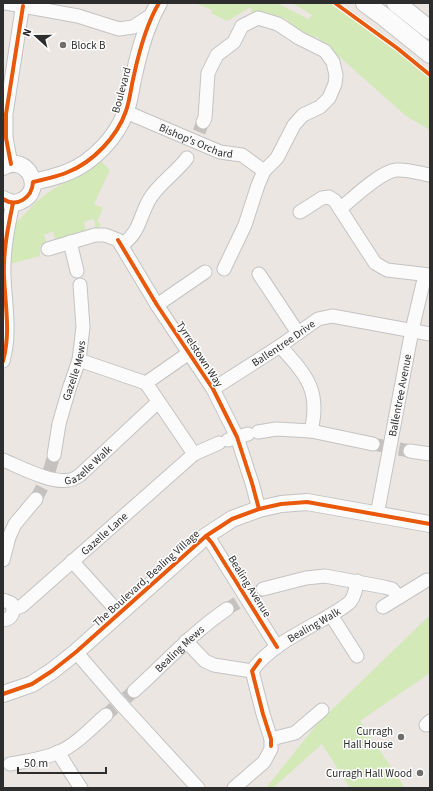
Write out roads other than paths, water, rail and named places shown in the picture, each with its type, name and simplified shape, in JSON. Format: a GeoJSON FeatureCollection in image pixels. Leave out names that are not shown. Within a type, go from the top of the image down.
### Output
{"type":"FeatureCollection","features":[{"type":"Feature","properties":{"kind":"main road"},"geometry":{"type":"LineString","coordinates":[[365,3],[384,16],[430,54]]}},
{"type":"Feature","properties":{"kind":"main road"},"geometry":{"type":"LineString","coordinates":[[396,3],[430,30]]}},
{"type":"Feature","properties":{"kind":"street"},"geometry":{"type":"LineString","coordinates":[[6,3],[23,4],[78,16],[119,29],[133,27],[156,8]]}},
{"type":"Feature","properties":{"kind":"street"},"geometry":{"type":"LineString","coordinates":[[3,361],[5,353],[6,328],[4,254],[7,234],[8,201],[18,202],[27,197],[33,188],[33,178],[27,169],[17,164],[7,165],[6,114],[23,4]]}},
{"type":"Feature","properties":{"kind":"street","name":"Boulevard"},"geometry":{"type":"LineString","coordinates":[[33,182],[69,172],[90,159],[108,143],[126,112],[134,73],[156,8]]}},
{"type":"Feature","properties":{"kind":"street","name":"Bishop's Orchard"},"geometry":{"type":"LineString","coordinates":[[122,245],[139,226],[149,200],[195,140],[205,118],[208,73],[217,55],[234,42],[242,26],[258,18],[278,24],[299,38],[325,51],[333,62],[336,75],[335,84],[329,98],[320,107],[303,116],[294,125],[277,158],[264,171],[245,225],[224,269]]}},
{"type":"Feature","properties":{"kind":"street","name":"Bishop's Orchard"},"geometry":{"type":"LineString","coordinates":[[126,112],[195,140],[220,152],[242,155],[264,171]]}},
{"type":"Feature","properties":{"kind":"street"},"geometry":{"type":"LineString","coordinates":[[340,209],[385,173],[396,170],[430,175]]}},
{"type":"Feature","properties":{"kind":"street"},"geometry":{"type":"LineString","coordinates":[[300,212],[322,198],[329,197],[335,201],[375,263],[387,270],[427,275]]}},
{"type":"Feature","properties":{"kind":"street","name":"Tyrrelstown Way"},"geometry":{"type":"LineString","coordinates":[[48,249],[95,235],[105,235],[118,240],[157,304],[213,389],[238,437],[259,508]]}},
{"type":"Feature","properties":{"kind":"street"},"geometry":{"type":"LineString","coordinates":[[70,242],[77,271]]}},
{"type":"Feature","properties":{"kind":"street"},"geometry":{"type":"LineString","coordinates":[[157,304],[205,272]]}},
{"type":"Feature","properties":{"kind":"street"},"geometry":{"type":"LineString","coordinates":[[259,274],[298,333]]}},
{"type":"Feature","properties":{"kind":"street","name":"Ballentree Avenue"},"geometry":{"type":"LineString","coordinates":[[377,515],[412,330],[427,275]]}},
{"type":"Feature","properties":{"kind":"street","name":"Gazelle Mews"},"geometry":{"type":"LineString","coordinates":[[54,455],[59,424],[79,360],[83,327],[80,285]]}},
{"type":"Feature","properties":{"kind":"street","name":"Ballentree Drive"},"geometry":{"type":"LineString","coordinates":[[213,389],[280,346],[318,319],[332,316],[430,334]]}},
{"type":"Feature","properties":{"kind":"street"},"geometry":{"type":"LineString","coordinates":[[280,346],[301,369],[312,391],[314,415],[311,431]]}},
{"type":"Feature","properties":{"kind":"street"},"geometry":{"type":"LineString","coordinates":[[146,383],[189,353]]}},
{"type":"Feature","properties":{"kind":"street"},"geometry":{"type":"LineString","coordinates":[[79,360],[146,383],[194,454]]}},
{"type":"Feature","properties":{"kind":"street","name":"Gazelle Walk"},"geometry":{"type":"LineString","coordinates":[[3,460],[47,477],[51,480],[70,480],[80,475],[158,402]]}},
{"type":"Feature","properties":{"kind":"street","name":"Gazelle Lane"},"geometry":{"type":"LineString","coordinates":[[3,620],[9,619],[13,609],[22,606],[194,454],[238,437],[276,429],[311,431],[430,454]]}},
{"type":"Feature","properties":{"kind":"street"},"geometry":{"type":"LineString","coordinates":[[3,560],[9,537],[16,524],[36,499]]}},
{"type":"Feature","properties":{"kind":"street","name":"The Boulevard, Bealing Village"},"geometry":{"type":"LineString","coordinates":[[3,694],[32,684],[52,671],[76,652],[206,536],[232,520],[259,508],[307,502],[430,524]]}},
{"type":"Feature","properties":{"kind":"street","name":"Bealing Avenue"},"geometry":{"type":"LineString","coordinates":[[206,536],[212,543],[277,647]]}},
{"type":"Feature","properties":{"kind":"street"},"geometry":{"type":"LineString","coordinates":[[72,561],[119,613]]}},
{"type":"Feature","properties":{"kind":"street"},"geometry":{"type":"LineString","coordinates":[[246,599],[306,578],[325,576],[392,589],[400,597]]}},
{"type":"Feature","properties":{"kind":"street"},"geometry":{"type":"LineString","coordinates":[[384,607],[428,580]]}},
{"type":"Feature","properties":{"kind":"street","name":"Bealing Walk"},"geometry":{"type":"LineString","coordinates":[[252,671],[260,660],[277,647],[331,615],[351,601],[355,593],[357,581]]}},
{"type":"Feature","properties":{"kind":"street","name":"Bealing Mews"},"geometry":{"type":"LineString","coordinates":[[10,764],[41,758],[58,752],[71,745],[162,666],[212,619],[246,599]]}},
{"type":"Feature","properties":{"kind":"street"},"geometry":{"type":"LineString","coordinates":[[3,600],[11,603],[13,609]]}},
{"type":"Feature","properties":{"kind":"street"},"geometry":{"type":"LineString","coordinates":[[331,615],[357,656]]}},
{"type":"Feature","properties":{"kind":"street"},"geometry":{"type":"LineString","coordinates":[[186,642],[206,661],[214,665],[252,671],[271,740],[271,749],[264,762],[234,788]]}},
{"type":"Feature","properties":{"kind":"street"},"geometry":{"type":"LineString","coordinates":[[76,652],[120,703],[198,788]]}},
{"type":"Feature","properties":{"kind":"street"},"geometry":{"type":"LineString","coordinates":[[271,740],[295,733],[322,710]]}},
{"type":"Feature","properties":{"kind":"street"},"geometry":{"type":"LineString","coordinates":[[58,752],[81,788]]}},
{"type":"Feature","properties":{"kind":"tunnel"},"geometry":{"type":"LineString","coordinates":[[199,132],[203,122]]}},
{"type":"Feature","properties":{"kind":"tunnel"},"geometry":{"type":"LineString","coordinates":[[373,444],[383,446]]}},
{"type":"Feature","properties":{"kind":"tunnel"},"geometry":{"type":"LineString","coordinates":[[399,449],[410,451]]}},
{"type":"Feature","properties":{"kind":"tunnel"},"geometry":{"type":"LineString","coordinates":[[49,472],[54,455]]}},
{"type":"Feature","properties":{"kind":"tunnel"},"geometry":{"type":"LineString","coordinates":[[36,499],[45,482]]}},
{"type":"Feature","properties":{"kind":"tunnel"},"geometry":{"type":"LineString","coordinates":[[254,594],[263,589]]}},
{"type":"Feature","properties":{"kind":"tunnel"},"geometry":{"type":"LineString","coordinates":[[227,609],[237,603]]}},
{"type":"Feature","properties":{"kind":"tunnel"},"geometry":{"type":"LineString","coordinates":[[126,698],[134,691]]}},
{"type":"Feature","properties":{"kind":"tunnel"},"geometry":{"type":"LineString","coordinates":[[106,715],[114,708]]}},
{"type":"Feature","properties":{"kind":"place","name":"Block B"},"geometry":{"type":"Point","coordinates":[63,45]}},
{"type":"Feature","properties":{"kind":"place","name":"Curragh Hall House"},"geometry":{"type":"Point","coordinates":[401,737]}},
{"type":"Feature","properties":{"kind":"place","name":"Curragh Hall Wood"},"geometry":{"type":"Point","coordinates":[420,773]}}]}
